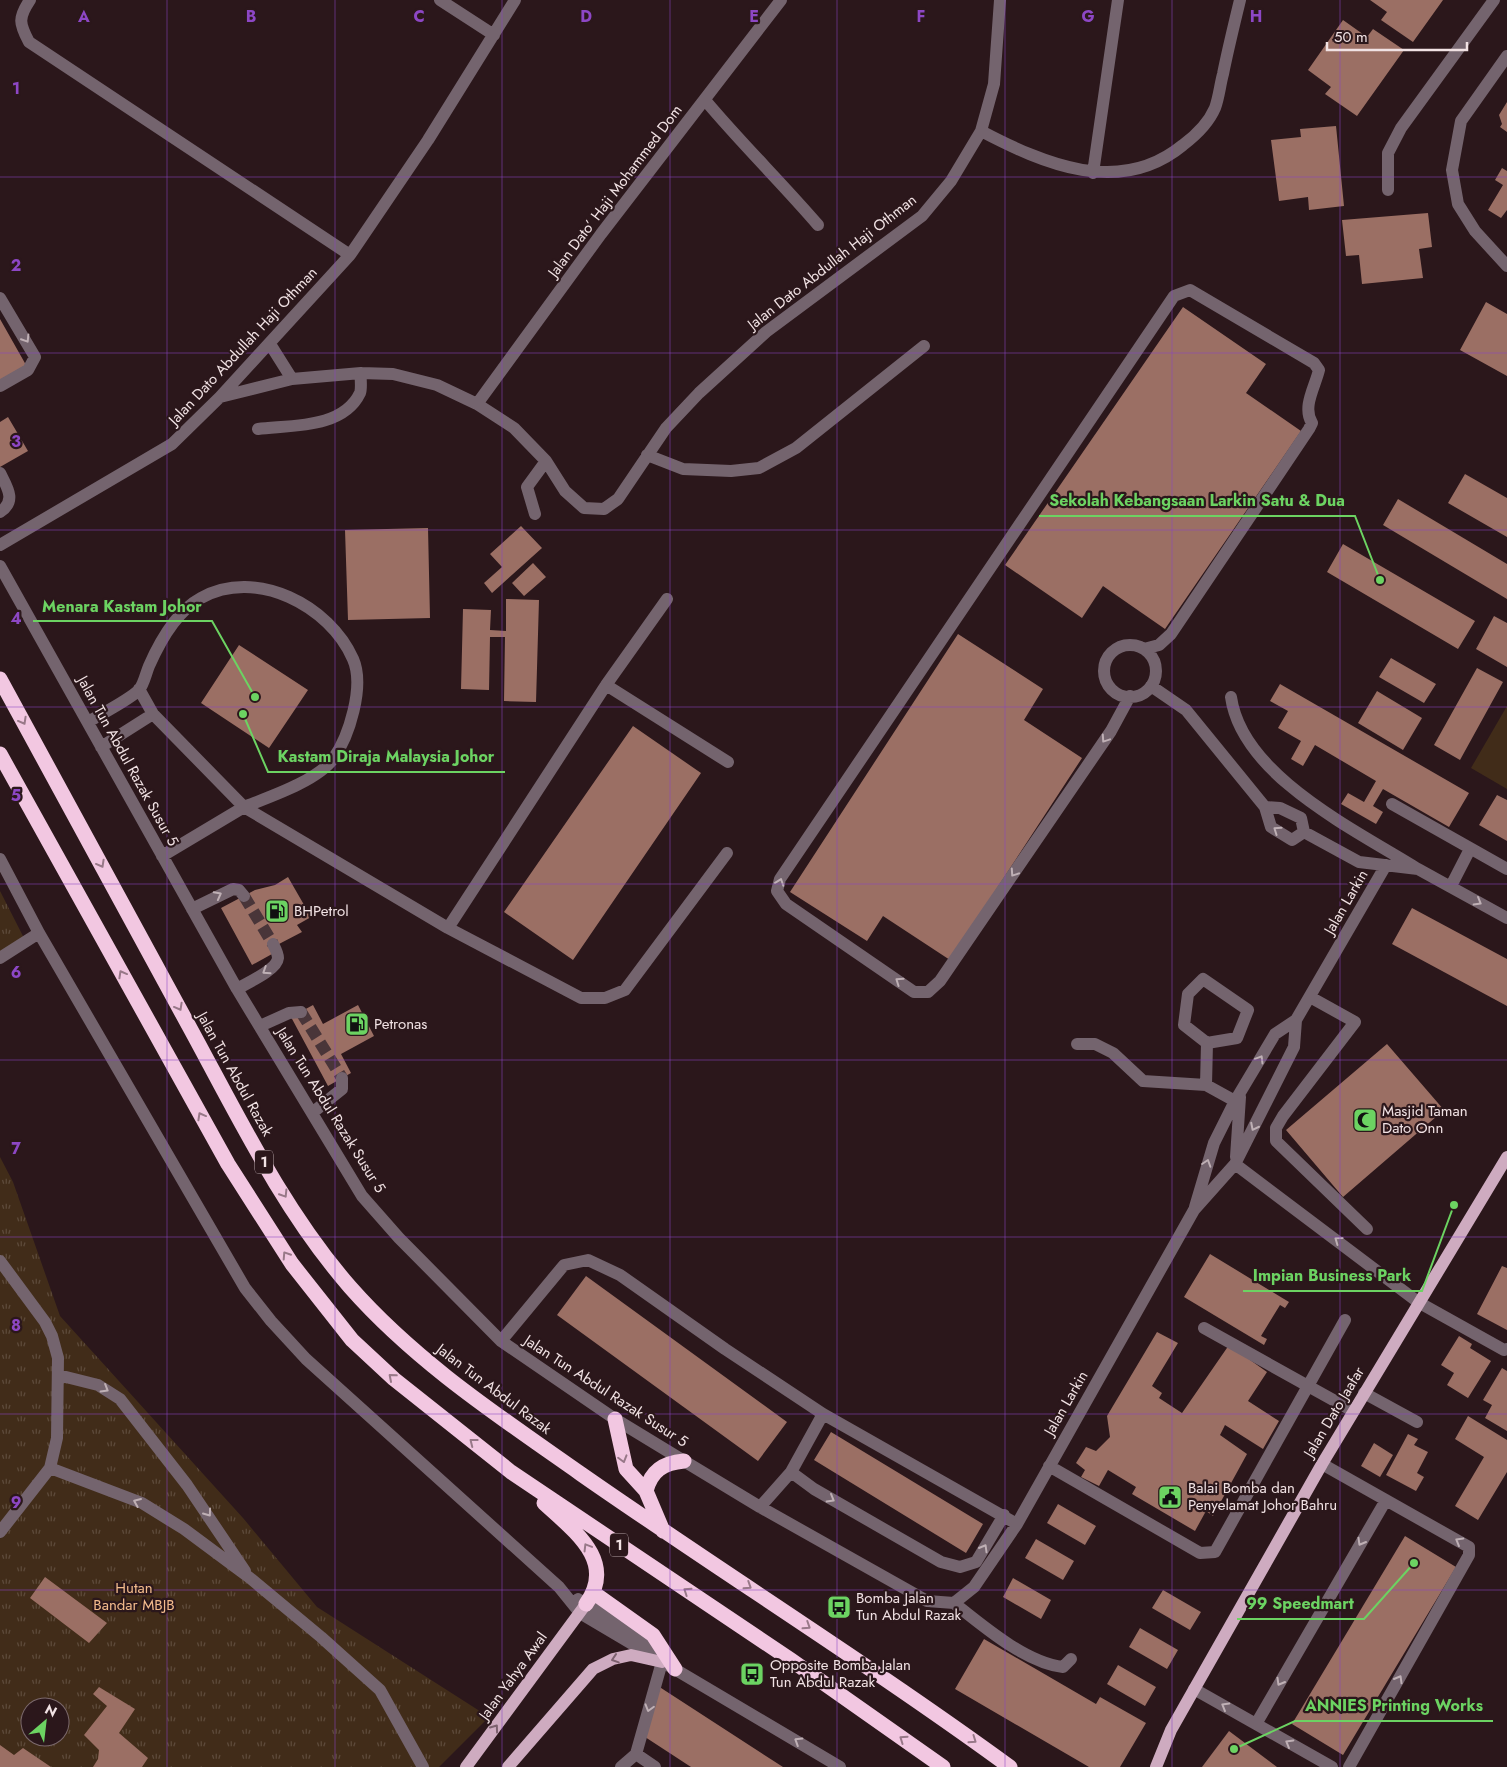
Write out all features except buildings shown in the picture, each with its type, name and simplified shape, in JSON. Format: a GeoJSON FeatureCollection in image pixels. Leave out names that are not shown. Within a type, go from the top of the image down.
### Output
{"type":"FeatureCollection","features":[{"type":"Feature","properties":{"kind":"highway","name":"Jalan Tun Abdul Razak"},"geometry":{"type":"LineString","coordinates":[[0,678],[253,1145],[283,1194],[330,1262],[358,1295],[436,1371],[663,1531],[833,1642],[1010,1767]]}},
{"type":"Feature","properties":{"kind":"highway","name":"1"},"geometry":{"type":"LineString","coordinates":[[0,754],[228,1164],[292,1264],[346,1333],[376,1363],[511,1472],[791,1660],[943,1767]]}},
{"type":"Feature","properties":{"kind":"highway"},"geometry":{"type":"LineString","coordinates":[[615,1419],[626,1469],[646,1491],[663,1531]]}},
{"type":"Feature","properties":{"kind":"highway"},"geometry":{"type":"LineString","coordinates":[[646,1491],[653,1473],[660,1467],[670,1462],[684,1461]]}},
{"type":"Feature","properties":{"kind":"highway"},"geometry":{"type":"LineString","coordinates":[[511,1472],[583,1539],[596,1564],[598,1573],[587,1603],[653,1635],[668,1665]]}},
{"type":"Feature","properties":{"kind":"main road","name":"Jalan Dato Jaafar"},"geometry":{"type":"LineString","coordinates":[[1156,1767],[1168,1737],[1194,1689],[1322,1464],[1507,1157]]}},
{"type":"Feature","properties":{"kind":"main road","name":"Jalan Yahya Awal"},"geometry":{"type":"LineString","coordinates":[[466,1767],[587,1603]]}},
{"type":"Feature","properties":{"kind":"main road"},"geometry":{"type":"LineString","coordinates":[[508,1767],[593,1669],[608,1661],[631,1655],[668,1665]]}},
{"type":"Feature","properties":{"kind":"street"},"geometry":{"type":"LineString","coordinates":[[30,0],[21,14],[21,27],[29,42],[350,255]]}},
{"type":"Feature","properties":{"kind":"street"},"geometry":{"type":"LineString","coordinates":[[440,0],[494,34]]}},
{"type":"Feature","properties":{"kind":"street","name":"Jalan Dato Abdullah Haji Othman"},"geometry":{"type":"LineString","coordinates":[[0,545],[172,444],[220,397],[350,255],[428,140],[516,0]]}},
{"type":"Feature","properties":{"kind":"street","name":"Jalan Dato’ Haji Mohammed Dom"},"geometry":{"type":"LineString","coordinates":[[477,404],[601,234],[782,0]]}},
{"type":"Feature","properties":{"kind":"street","name":"Jalan Dato Abdullah Haji Othman"},"geometry":{"type":"LineString","coordinates":[[546,462],[565,491],[584,508],[604,509],[618,499],[666,428],[699,393],[766,332],[922,216],[951,181],[981,131],[994,84],[1000,0]]}},
{"type":"Feature","properties":{"kind":"street"},"geometry":{"type":"LineString","coordinates":[[1092,173],[1118,0]]}},
{"type":"Feature","properties":{"kind":"street"},"geometry":{"type":"LineString","coordinates":[[981,131],[1012,147],[1058,165],[1092,173],[1145,168],[1172,154],[1196,135],[1214,109],[1240,0]]}},
{"type":"Feature","properties":{"kind":"street"},"geometry":{"type":"LineString","coordinates":[[1388,190],[1388,153],[1401,128],[1494,0]]}},
{"type":"Feature","properties":{"kind":"street"},"geometry":{"type":"LineString","coordinates":[[1507,56],[1461,121],[1452,170],[1458,204],[1475,231],[1507,266]]}},
{"type":"Feature","properties":{"kind":"street"},"geometry":{"type":"LineString","coordinates":[[705,100],[745,148],[790,192],[818,225]]}},
{"type":"Feature","properties":{"kind":"street"},"geometry":{"type":"LineString","coordinates":[[1130,696],[1106,739],[940,981],[928,992],[914,992],[786,904],[777,892],[780,878],[1174,296],[1190,290],[1314,363],[1318,370],[1308,406],[1308,416],[1312,423],[1171,634],[1159,645],[1144,649]]}},
{"type":"Feature","properties":{"kind":"street"},"geometry":{"type":"LineString","coordinates":[[0,298],[34,357],[33,364],[28,370],[0,386]]}},
{"type":"Feature","properties":{"kind":"street"},"geometry":{"type":"LineString","coordinates":[[270,344],[292,379]]}},
{"type":"Feature","properties":{"kind":"street"},"geometry":{"type":"LineString","coordinates":[[647,455],[683,469],[731,471],[759,468],[796,448],[924,346]]}},
{"type":"Feature","properties":{"kind":"street"},"geometry":{"type":"LineString","coordinates":[[258,429],[320,422],[345,410],[360,392],[361,373]]}},
{"type":"Feature","properties":{"kind":"street"},"geometry":{"type":"LineString","coordinates":[[220,397],[292,379],[361,373],[402,376],[437,386],[477,404],[514,428],[546,462],[527,487],[535,514]]}},
{"type":"Feature","properties":{"kind":"street"},"geometry":{"type":"LineString","coordinates":[[0,473],[10,498],[9,504],[0,512]]}},
{"type":"Feature","properties":{"kind":"street","name":"Jalan Tun Abdul Razak Susur 5"},"geometry":{"type":"LineString","coordinates":[[0,566],[237,989],[362,1196],[428,1269],[501,1341],[615,1419],[760,1508],[927,1602],[954,1603]]}},
{"type":"Feature","properties":{"kind":"street"},"geometry":{"type":"LineString","coordinates":[[88,722],[139,689],[158,647],[178,618],[201,598],[214,593],[232,589],[270,590],[288,596],[310,608],[332,626],[354,660],[358,688],[348,730],[332,760],[302,783],[244,807],[162,856]]}},
{"type":"Feature","properties":{"kind":"street"},"geometry":{"type":"LineString","coordinates":[[448,928],[606,685],[667,599]]}},
{"type":"Feature","properties":{"kind":"street"},"geometry":{"type":"LineString","coordinates":[[1121,646],[1137,646],[1144,649],[1154,662],[1156,670],[1151,686],[1145,691],[1130,696],[1114,692],[1109,686],[1104,671],[1108,656],[1121,646]]}},
{"type":"Feature","properties":{"kind":"street"},"geometry":{"type":"LineString","coordinates":[[606,685],[728,762]]}},
{"type":"Feature","properties":{"kind":"street"},"geometry":{"type":"LineString","coordinates":[[1151,686],[1186,710],[1265,807],[1271,827],[1292,840],[1304,832]]}},
{"type":"Feature","properties":{"kind":"street"},"geometry":{"type":"LineString","coordinates":[[139,689],[153,714],[244,807],[448,928],[581,998],[605,998],[625,990],[727,853]]}},
{"type":"Feature","properties":{"kind":"street"},"geometry":{"type":"LineString","coordinates":[[1231,697],[1233,711],[1251,744],[1285,784],[1418,869]]}},
{"type":"Feature","properties":{"kind":"street"},"geometry":{"type":"LineString","coordinates":[[101,747],[153,714]]}},
{"type":"Feature","properties":{"kind":"street"},"geometry":{"type":"LineString","coordinates":[[1392,804],[1507,869]]}},
{"type":"Feature","properties":{"kind":"street"},"geometry":{"type":"LineString","coordinates":[[1265,807],[1280,808],[1300,818],[1304,832],[1359,862],[1386,865]]}},
{"type":"Feature","properties":{"kind":"street"},"geometry":{"type":"LineString","coordinates":[[1451,886],[1470,849]]}},
{"type":"Feature","properties":{"kind":"street"},"geometry":{"type":"LineString","coordinates":[[0,859],[39,933],[246,1288],[271,1321],[306,1359],[559,1587],[587,1603],[668,1665],[840,1767]]}},
{"type":"Feature","properties":{"kind":"street","name":"Jalan Larkin"},"geometry":{"type":"LineString","coordinates":[[1194,1210],[1214,1143],[1238,1096],[1275,1034],[1296,1020],[1386,865],[1418,869],[1507,918]]}},
{"type":"Feature","properties":{"kind":"street"},"geometry":{"type":"LineString","coordinates":[[192,909],[233,889],[239,890],[244,896]]}},
{"type":"Feature","properties":{"kind":"street"},"geometry":{"type":"LineString","coordinates":[[0,958],[39,933]]}},
{"type":"Feature","properties":{"kind":"street"},"geometry":{"type":"LineString","coordinates":[[237,989],[277,963],[278,956],[272,944]]}},
{"type":"Feature","properties":{"kind":"street"},"geometry":{"type":"LineString","coordinates":[[1203,979],[1248,1010],[1237,1038],[1207,1043],[1184,1025],[1188,994],[1203,979]]}},
{"type":"Feature","properties":{"kind":"street"},"geometry":{"type":"LineString","coordinates":[[1310,997],[1355,1022],[1283,1116],[1276,1128],[1276,1141],[1367,1228]]}},
{"type":"Feature","properties":{"kind":"street"},"geometry":{"type":"LineString","coordinates":[[260,1026],[289,1013],[302,1012]]}},
{"type":"Feature","properties":{"kind":"street","name":"Jalan Larkin"},"geometry":{"type":"LineString","coordinates":[[954,1603],[974,1587],[1017,1524],[1194,1210],[1235,1164],[1294,1047],[1296,1020]]}},
{"type":"Feature","properties":{"kind":"street"},"geometry":{"type":"LineString","coordinates":[[1206,1085],[1207,1043]]}},
{"type":"Feature","properties":{"kind":"street"},"geometry":{"type":"LineString","coordinates":[[1077,1044],[1095,1044],[1113,1054],[1143,1081],[1206,1085],[1238,1096],[1235,1164],[1418,1302],[1504,1350],[1507,1349]]}},
{"type":"Feature","properties":{"kind":"street"},"geometry":{"type":"LineString","coordinates":[[312,1113],[342,1089],[342,1078]]}},
{"type":"Feature","properties":{"kind":"street"},"geometry":{"type":"LineString","coordinates":[[501,1341],[564,1265],[588,1260],[620,1275],[725,1349],[823,1414],[1017,1524]]}},
{"type":"Feature","properties":{"kind":"street"},"geometry":{"type":"LineString","coordinates":[[0,1261],[45,1322],[52,1336],[58,1358],[57,1438],[50,1468],[0,1532]]}},
{"type":"Feature","properties":{"kind":"street"},"geometry":{"type":"LineString","coordinates":[[1049,1466],[1200,1553],[1215,1552],[1345,1320]]}},
{"type":"Feature","properties":{"kind":"street"},"geometry":{"type":"LineString","coordinates":[[1204,1328],[1353,1412]]}},
{"type":"Feature","properties":{"kind":"street"},"geometry":{"type":"LineString","coordinates":[[58,1375],[98,1385],[120,1399],[188,1486],[222,1533],[250,1578]]}},
{"type":"Feature","properties":{"kind":"street"},"geometry":{"type":"LineString","coordinates":[[1364,1393],[1417,1422]]}},
{"type":"Feature","properties":{"kind":"street"},"geometry":{"type":"LineString","coordinates":[[760,1508],[791,1472],[823,1414]]}},
{"type":"Feature","properties":{"kind":"street"},"geometry":{"type":"LineString","coordinates":[[1322,1464],[1469,1547],[1469,1555],[1349,1767]]}},
{"type":"Feature","properties":{"kind":"street"},"geometry":{"type":"LineString","coordinates":[[50,1468],[142,1503],[184,1529],[250,1578],[321,1636],[380,1690],[423,1767]]}},
{"type":"Feature","properties":{"kind":"street"},"geometry":{"type":"LineString","coordinates":[[791,1472],[814,1489],[941,1562],[960,1568],[976,1562],[1004,1515]]}},
{"type":"Feature","properties":{"kind":"street"},"geometry":{"type":"LineString","coordinates":[[1256,1724],[1386,1500]]}},
{"type":"Feature","properties":{"kind":"street"},"geometry":{"type":"LineString","coordinates":[[954,1603],[986,1628],[1043,1662],[1063,1667],[1071,1659]]}},
{"type":"Feature","properties":{"kind":"street"},"geometry":{"type":"LineString","coordinates":[[622,1767],[636,1754],[668,1665]]}},
{"type":"Feature","properties":{"kind":"street"},"geometry":{"type":"LineString","coordinates":[[1194,1689],[1324,1765]]}},
{"type":"Feature","properties":{"kind":"street"},"geometry":{"type":"LineString","coordinates":[[636,1754],[655,1767]]}},
{"type":"Feature","properties":{"kind":"green space"},"geometry":{"type":"Polygon","coordinates":[[[1507,706],[1507,789],[1471,768],[1507,706]]]}},
{"type":"Feature","properties":{"kind":"green space"},"geometry":{"type":"Polygon","coordinates":[[[0,891],[26,942],[0,960],[0,891]]]}},
{"type":"Feature","properties":{"kind":"green space","name":"Hutan Bandar MBJB"},"geometry":{"type":"Polygon","coordinates":[[[0,1157],[13,1182],[60,1316],[243,1518],[317,1607],[489,1717],[439,1767],[0,1767],[0,1157]]]}},
{"type":"Feature","properties":{"kind":"tunnel"},"geometry":{"type":"LineString","coordinates":[[244,896],[273,944]]}},
{"type":"Feature","properties":{"kind":"tunnel"},"geometry":{"type":"LineString","coordinates":[[301,1012],[342,1078]]}},
{"type":"Feature","properties":{"kind":"place","name":"Sekolah Kebangsaan Larkin Satu & Dua"},"geometry":{"type":"Point","coordinates":[1380,580]}},
{"type":"Feature","properties":{"kind":"place","name":"Menara Kastam Johor"},"geometry":{"type":"Point","coordinates":[255,697]}},
{"type":"Feature","properties":{"kind":"place","name":"Kastam Diraja Malaysia Johor"},"geometry":{"type":"Point","coordinates":[243,714]}},
{"type":"Feature","properties":{"kind":"place","name":"BHPetrol"},"geometry":{"type":"Point","coordinates":[277,911]}},
{"type":"Feature","properties":{"kind":"place","name":"Petronas"},"geometry":{"type":"Point","coordinates":[357,1024]}},
{"type":"Feature","properties":{"kind":"place","name":"Masjid Taman Dato Onn"},"geometry":{"type":"Point","coordinates":[1365,1120]}},
{"type":"Feature","properties":{"kind":"place","name":"Impian Business Park"},"geometry":{"type":"Point","coordinates":[1454,1205]}},
{"type":"Feature","properties":{"kind":"place","name":"Balai Bomba dan Penyelamat Johor Bahru"},"geometry":{"type":"Point","coordinates":[1170,1497]}},
{"type":"Feature","properties":{"kind":"place","name":"99 Speedmart"},"geometry":{"type":"Point","coordinates":[1414,1563]}},
{"type":"Feature","properties":{"kind":"place","name":"Bomba Jalan Tun Abdul Razak"},"geometry":{"type":"Point","coordinates":[839,1607]}},
{"type":"Feature","properties":{"kind":"place","name":"Opposite Bomba Jalan Tun Abdul Razak"},"geometry":{"type":"Point","coordinates":[752,1674]}},
{"type":"Feature","properties":{"kind":"place","name":"ANNIES Printing Works"},"geometry":{"type":"Point","coordinates":[1234,1749]}}]}
